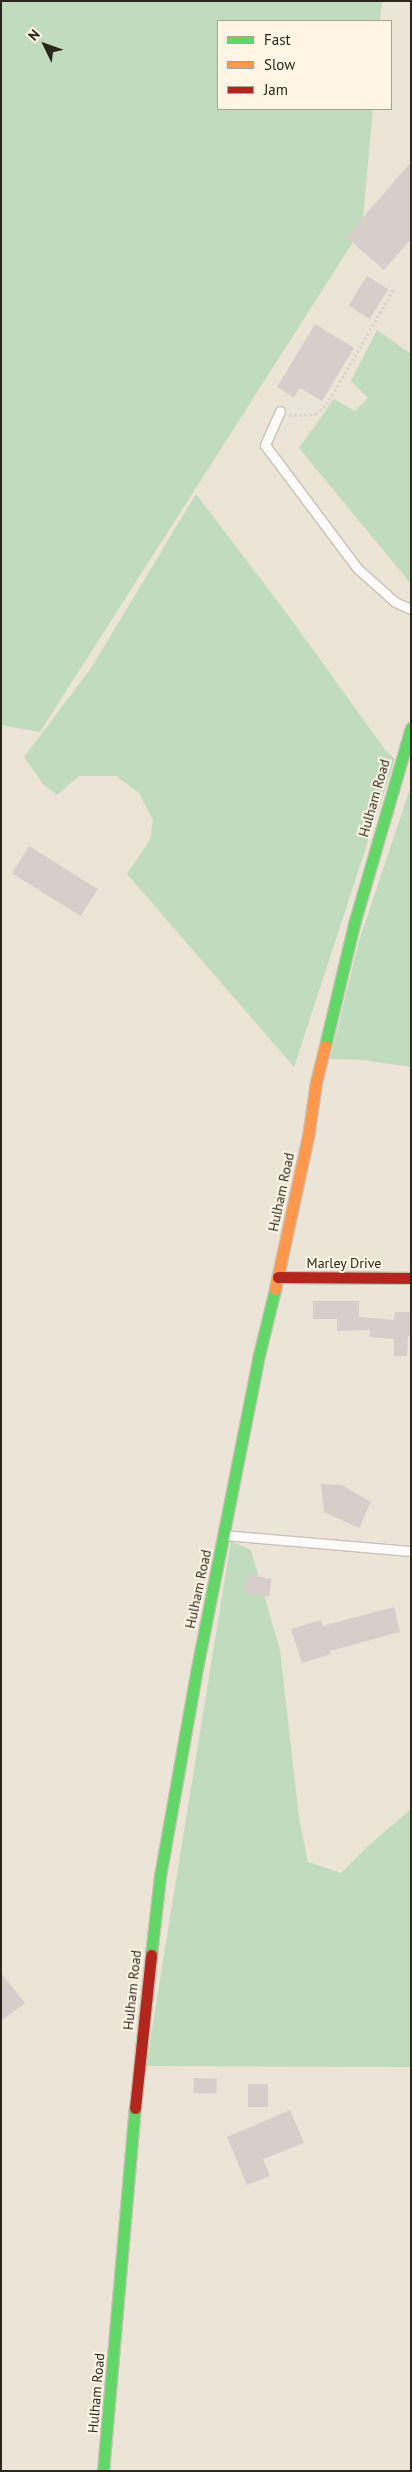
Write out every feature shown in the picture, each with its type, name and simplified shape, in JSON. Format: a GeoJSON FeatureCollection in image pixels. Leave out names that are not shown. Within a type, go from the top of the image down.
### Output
{"type":"FeatureCollection","features":[{"type":"Feature","properties":{"kind":"street","name":"Hulham Road"},"geometry":{"type":"LineString","coordinates":[[103,2471],[137,2081],[160,1876],[196,1672],[258,1359],[308,1137],[316,1082],[350,943],[411,728]]}},
{"type":"Feature","properties":{"kind":"street","name":"Marley Drive"},"geometry":{"type":"LineString","coordinates":[[278,1277],[411,1278]]}},
{"type":"Feature","properties":{"kind":"lane"},"geometry":{"type":"LineString","coordinates":[[280,411],[265,446],[357,568],[395,602],[411,609]]}},
{"type":"Feature","properties":{"kind":"lane"},"geometry":{"type":"LineString","coordinates":[[224,1535],[411,1551]]}},
{"type":"Feature","properties":{"kind":"path"},"geometry":{"type":"LineString","coordinates":[[280,411],[289,415],[316,414],[327,404],[395,287]]}},
{"type":"Feature","properties":{"kind":"green space"},"geometry":{"type":"Polygon","coordinates":[[[1,1],[382,1],[380,20],[217,20],[217,110],[373,110],[362,228],[40,732],[1,725],[1,1]]]}},
{"type":"Feature","properties":{"kind":"green space"},"geometry":{"type":"Polygon","coordinates":[[[377,330],[411,354],[411,584],[299,448],[334,399],[355,411],[368,398],[351,381],[377,330]]]}},
{"type":"Feature","properties":{"kind":"green space"},"geometry":{"type":"Polygon","coordinates":[[[196,494],[288,615],[386,751],[395,759],[294,1067],[127,874],[150,840],[153,820],[139,793],[116,776],[79,776],[57,795],[43,784],[24,757],[91,668],[196,494]]]}},
{"type":"Feature","properties":{"kind":"green space"},"geometry":{"type":"Polygon","coordinates":[[[411,786],[411,1067],[363,1060],[330,1059],[359,941],[411,786]]]}},
{"type":"Feature","properties":{"kind":"green space"},"geometry":{"type":"Polygon","coordinates":[[[231,1541],[251,1550],[280,1650],[299,1818],[308,1862],[341,1873],[366,1848],[411,1809],[411,2067],[146,2066],[231,1541]]]}},
{"type":"Feature","properties":{"kind":"building"},"geometry":{"type":"Polygon","coordinates":[[[411,162],[411,239],[384,270],[346,237],[411,162]]]}},
{"type":"Feature","properties":{"kind":"building"},"geometry":{"type":"Polygon","coordinates":[[[367,276],[388,289],[370,319],[348,306],[367,276]]]}},
{"type":"Feature","properties":{"kind":"building"},"geometry":{"type":"Polygon","coordinates":[[[315,324],[354,348],[322,401],[300,388],[294,397],[277,387],[315,324]]]}},
{"type":"Feature","properties":{"kind":"building"},"geometry":{"type":"Polygon","coordinates":[[[29,846],[98,889],[81,916],[12,873],[29,846]]]}},
{"type":"Feature","properties":{"kind":"building"},"geometry":{"type":"Polygon","coordinates":[[[313,1301],[359,1301],[359,1317],[394,1320],[395,1312],[411,1312],[411,1336],[408,1336],[407,1356],[394,1356],[394,1339],[370,1337],[370,1330],[337,1331],[337,1319],[313,1319],[313,1301]]]}},
{"type":"Feature","properties":{"kind":"building"},"geometry":{"type":"Polygon","coordinates":[[[321,1484],[342,1485],[371,1502],[359,1528],[324,1512],[321,1484]]]}},
{"type":"Feature","properties":{"kind":"building"},"geometry":{"type":"Polygon","coordinates":[[[248,1575],[272,1579],[269,1597],[245,1593],[248,1575]]]}},
{"type":"Feature","properties":{"kind":"building"},"geometry":{"type":"Polygon","coordinates":[[[394,1607],[400,1632],[330,1651],[331,1654],[302,1663],[291,1629],[321,1620],[323,1626],[394,1607]]]}},
{"type":"Feature","properties":{"kind":"building"},"geometry":{"type":"Polygon","coordinates":[[[1,1973],[25,2003],[1,2021],[1,1973]]]}},
{"type":"Feature","properties":{"kind":"building"},"geometry":{"type":"Polygon","coordinates":[[[194,2078],[217,2079],[216,2094],[193,2093],[194,2078]]]}},
{"type":"Feature","properties":{"kind":"building"},"geometry":{"type":"Polygon","coordinates":[[[248,2084],[268,2084],[268,2107],[248,2107],[248,2084]]]}},
{"type":"Feature","properties":{"kind":"building"},"geometry":{"type":"Polygon","coordinates":[[[290,2110],[304,2143],[263,2159],[270,2176],[247,2185],[227,2137],[290,2110]]]}},
{"type":"Feature","properties":{"kind":"traffic: fast"},"geometry":{"type":"LineString","coordinates":[[325,1046],[354,924],[411,728]]}},
{"type":"Feature","properties":{"kind":"traffic: fast"},"geometry":{"type":"LineString","coordinates":[[151,1955],[160,1876],[196,1673],[258,1359],[275,1289]]}},
{"type":"Feature","properties":{"kind":"traffic: fast"},"geometry":{"type":"LineString","coordinates":[[103,2471],[135,2108]]}},
{"type":"Feature","properties":{"kind":"traffic: slow"},"geometry":{"type":"LineString","coordinates":[[275,1289],[308,1137],[316,1082],[325,1046]]}},
{"type":"Feature","properties":{"kind":"traffic: jam"},"geometry":{"type":"LineString","coordinates":[[278,1277],[411,1278]]}},
{"type":"Feature","properties":{"kind":"traffic: jam"},"geometry":{"type":"LineString","coordinates":[[135,2108],[151,1955]]}}]}
